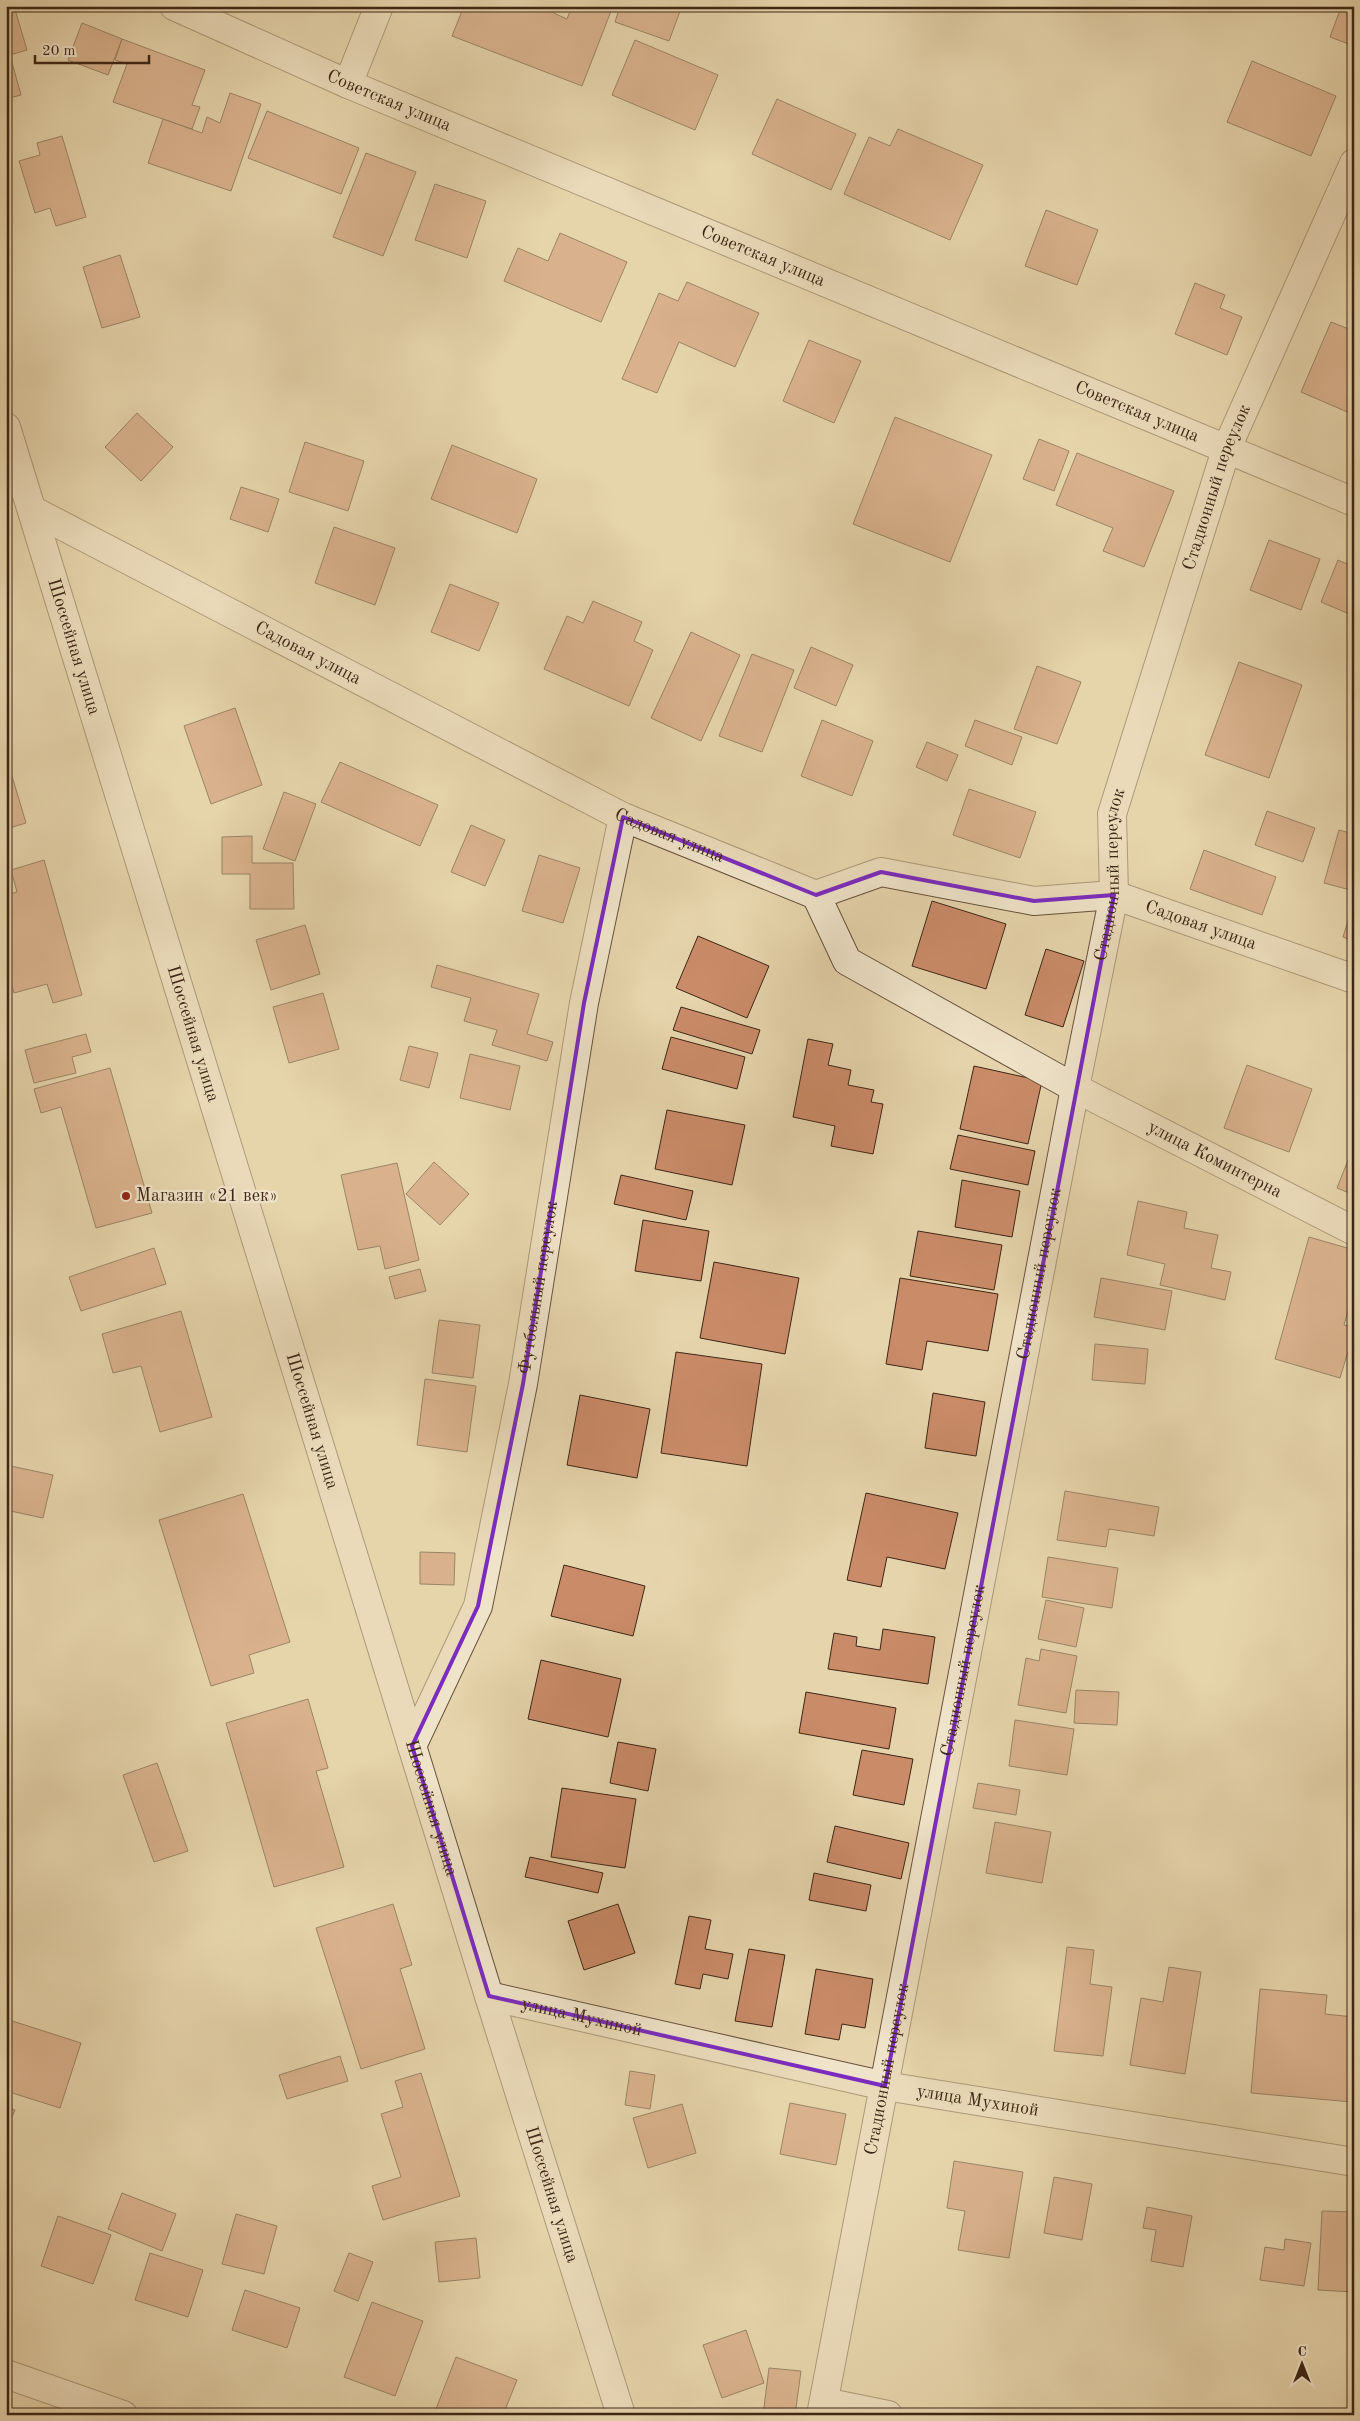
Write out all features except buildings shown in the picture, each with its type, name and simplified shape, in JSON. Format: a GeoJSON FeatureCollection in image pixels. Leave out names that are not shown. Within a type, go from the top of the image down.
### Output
{"type":"FeatureCollection","features":[{"type":"Feature","properties":{"kind":"street","name":"Советская улица"},"geometry":{"type":"LineString","coordinates":[[174,6],[348,84],[1354,502]]}},
{"type":"Feature","properties":{"kind":"street"},"geometry":{"type":"LineString","coordinates":[[348,84],[379,6]]}},
{"type":"Feature","properties":{"kind":"street","name":"Стадионный переулок"},"geometry":{"type":"LineString","coordinates":[[822,2408],[1075,1088],[1114,895],[1112,814],[1226,450],[1354,163]]}},
{"type":"Feature","properties":{"kind":"street","name":"Шоссейная улица"},"geometry":{"type":"LineString","coordinates":[[6,427],[489,1996],[621,2415]]}},
{"type":"Feature","properties":{"kind":"street","name":"Садовая улица"},"geometry":{"type":"LineString","coordinates":[[32,510],[623,817],[816,895],[881,872],[1034,901],[1114,895],[1354,980]]}},
{"type":"Feature","properties":{"kind":"street","name":"Футбольный переулок"},"geometry":{"type":"LineString","coordinates":[[412,1746],[478,1606],[523,1384],[584,1003],[623,817]]}},
{"type":"Feature","properties":{"kind":"street","name":"улица Коминтерна"},"geometry":{"type":"LineString","coordinates":[[816,895],[847,960],[1075,1088],[1354,1231]]}},
{"type":"Feature","properties":{"kind":"street","name":"улица Мухиной"},"geometry":{"type":"LineString","coordinates":[[489,1996],[885,2086],[1354,2162]]}},
{"type":"Feature","properties":{"kind":"street"},"geometry":{"type":"LineString","coordinates":[[6,2374],[123,2415]]}},
{"type":"Feature","properties":{"kind":"street"},"geometry":{"type":"LineString","coordinates":[[822,2408],[888,2415]]}},
{"type":"Feature","properties":{"kind":"highlighted area"},"geometry":{"type":"Polygon","coordinates":[[[623,817],[816,895],[881,872],[1034,901],[1114,895],[885,2086],[489,1996],[412,1746],[478,1606],[523,1384],[584,1003],[623,817]]]}},
{"type":"Feature","properties":{"kind":"place","name":"Магазин «21 век»"},"geometry":{"type":"Point","coordinates":[126,1196]}}]}
